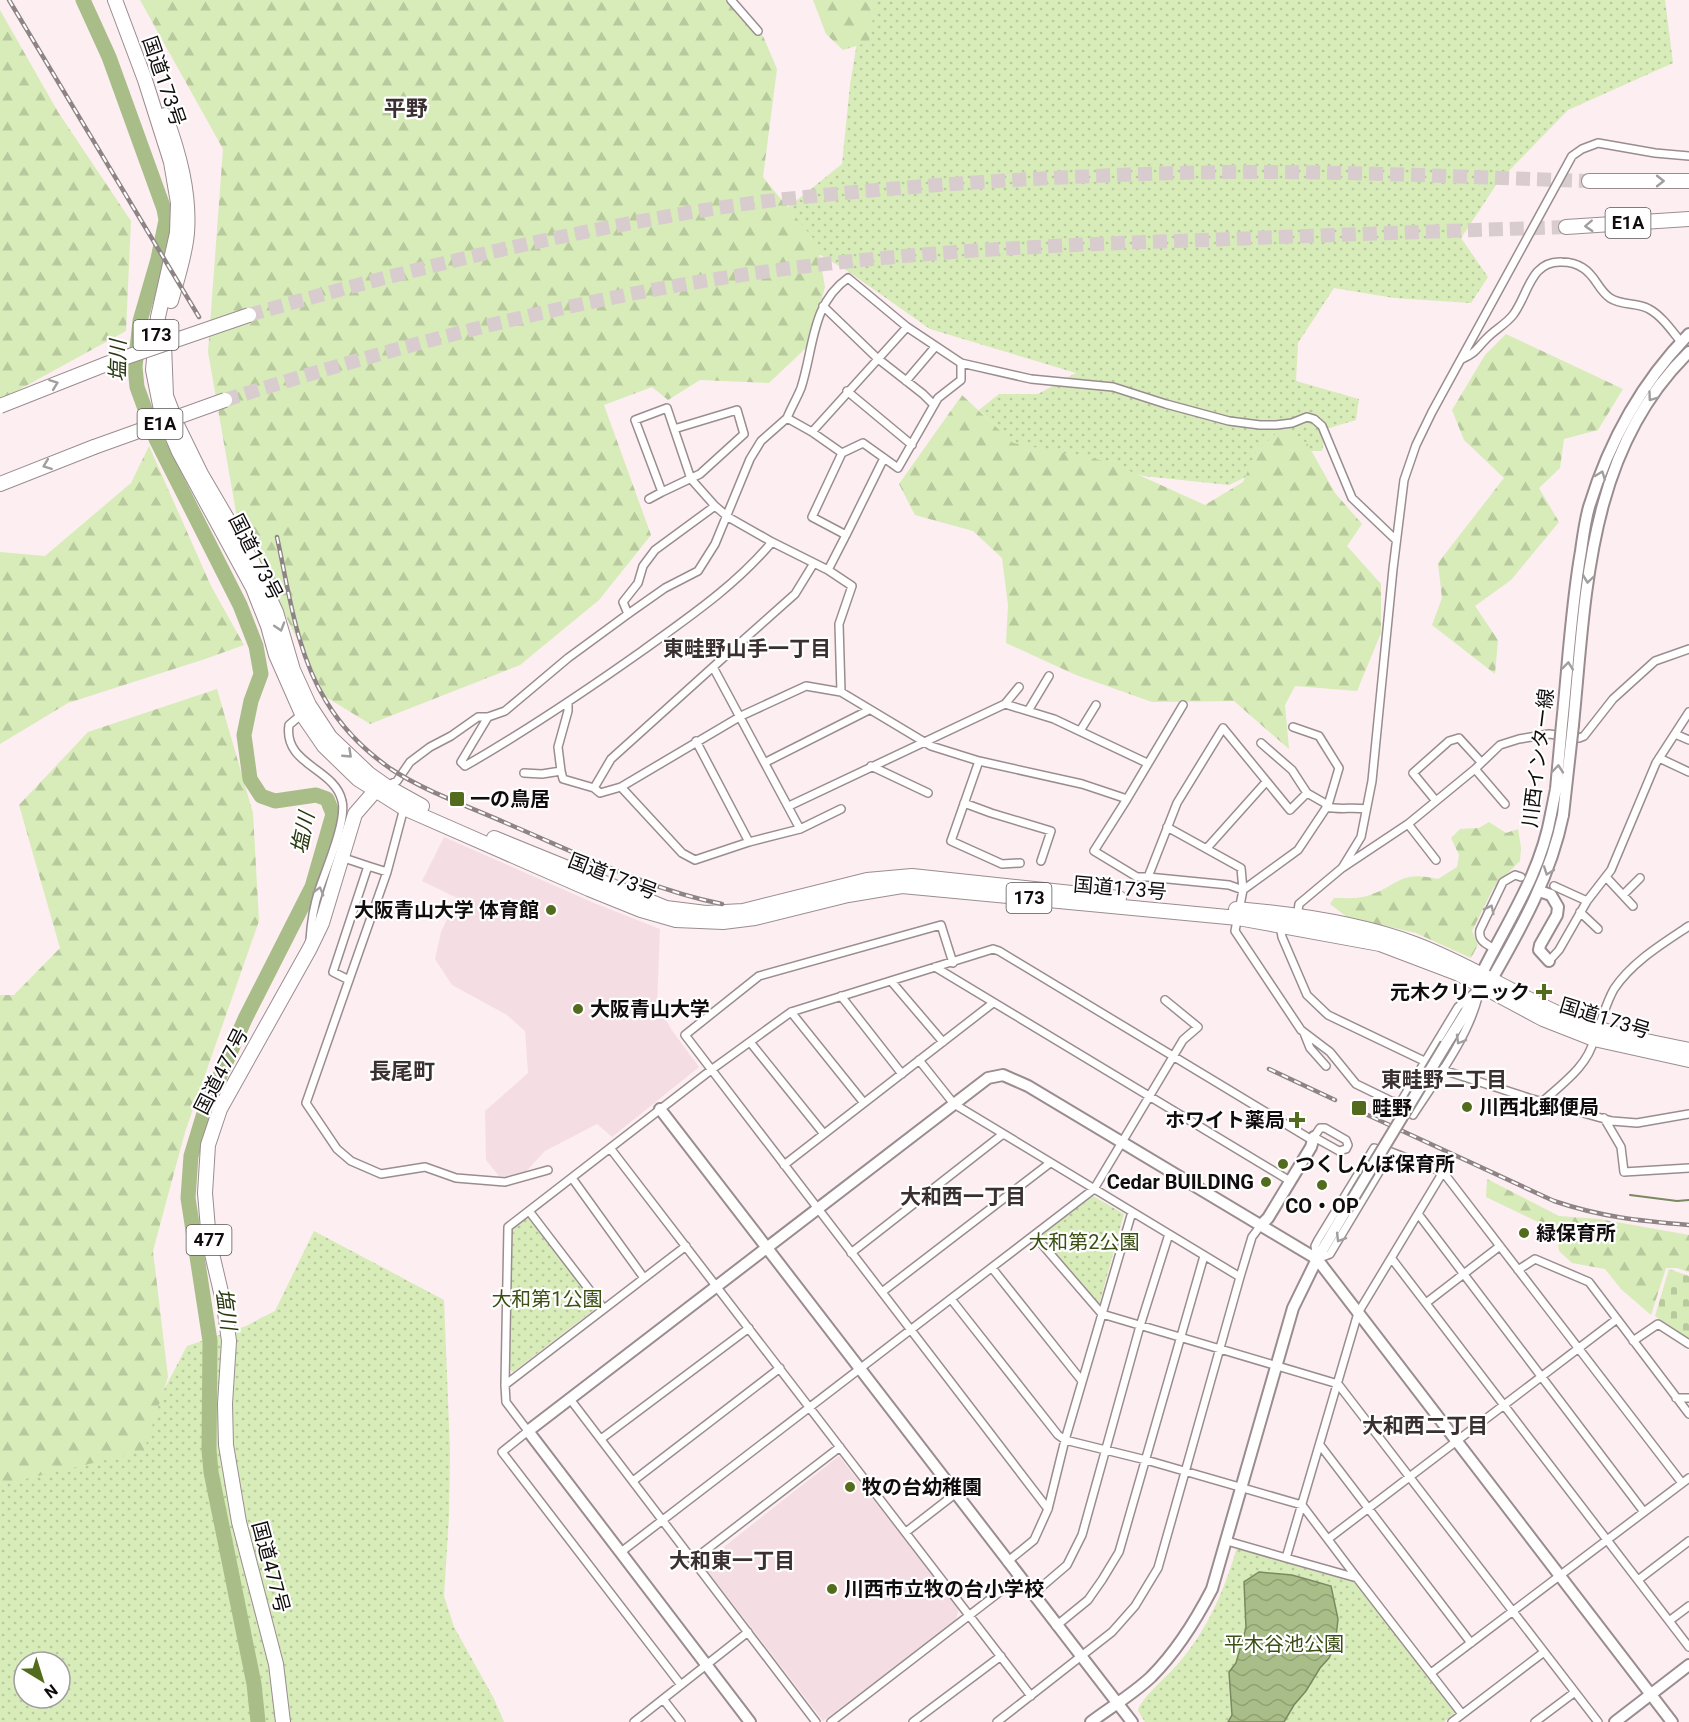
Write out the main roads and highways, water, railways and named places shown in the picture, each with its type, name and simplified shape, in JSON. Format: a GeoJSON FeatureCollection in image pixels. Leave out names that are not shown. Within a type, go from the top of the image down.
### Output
{"type":"FeatureCollection","features":[{"type":"Feature","properties":{"kind":"highway","name":"国道173号"},"geometry":{"type":"LineString","coordinates":[[115,0],[145,80],[171,162],[178,203],[177,233],[158,317],[153,370],[161,410],[179,452],[253,588],[276,654],[302,714],[324,747],[358,779],[666,908],[706,913],[743,911],[867,880],[912,876],[1239,913],[1296,922],[1380,944],[1459,974],[1485,980],[1544,1019],[1689,1060]]}},
{"type":"Feature","properties":{"kind":"highway","name":"国道173号"},"geometry":{"type":"LineString","coordinates":[[123,0],[173,138],[186,193],[187,234],[182,261],[165,320],[163,357],[166,396],[201,474],[253,563],[276,612],[293,670],[309,705],[330,737],[404,808],[589,889],[641,910],[676,920],[723,922],[755,918],[848,895],[902,886],[1085,905],[1239,913],[1280,925],[1296,922]]}},
{"type":"Feature","properties":{"kind":"highway","name":"E1A"},"geometry":{"type":"LineString","coordinates":[[1589,181],[1689,181]]}},
{"type":"Feature","properties":{"kind":"highway","name":"E1A"},"geometry":{"type":"LineString","coordinates":[[1566,227],[1689,219]]}},
{"type":"Feature","properties":{"kind":"highway"},"geometry":{"type":"LineString","coordinates":[[0,406],[109,363],[249,315]]}},
{"type":"Feature","properties":{"kind":"highway","name":"E1A"},"geometry":{"type":"LineString","coordinates":[[0,484],[225,400]]}},
{"type":"Feature","properties":{"kind":"highway","name":"国道477号"},"geometry":{"type":"LineString","coordinates":[[283,1722],[276,1664],[239,1522],[226,1445],[225,1404],[229,1341],[224,1305],[209,1241],[205,1193],[208,1145],[220,1109],[322,923],[355,814],[381,788]]}},
{"type":"Feature","properties":{"kind":"highway","name":"国道173号"},"geometry":{"type":"LineString","coordinates":[[1596,1034],[1689,1050]]}},
{"type":"Feature","properties":{"kind":"water"},"geometry":{"type":"Polygon","coordinates":[[[1259,1572],[1292,1575],[1331,1586],[1338,1619],[1335,1646],[1284,1722],[1228,1722],[1232,1715],[1229,1672],[1236,1663],[1246,1628],[1244,1582],[1259,1572]]]}},
{"type":"Feature","properties":{"kind":"waterway","name":"塩川"},"geometry":{"type":"LineString","coordinates":[[83,0],[109,57],[164,209],[166,220],[158,259],[140,321],[135,367],[137,387],[156,439],[240,605],[256,646],[261,674],[251,701],[244,735],[250,779],[261,796],[275,801],[316,795],[327,799],[333,814],[312,887],[245,1019],[205,1110],[191,1156],[188,1198],[210,1341],[209,1450],[211,1472],[254,1684],[258,1722]]}},
{"type":"Feature","properties":{"kind":"waterway"},"geometry":{"type":"LineString","coordinates":[[1630,1195],[1677,1201],[1689,1200]]}},
{"type":"Feature","properties":{"kind":"tunnel"},"geometry":{"type":"LineString","coordinates":[[249,315],[436,265],[578,233],[661,217],[824,195],[994,181],[1222,172],[1360,173],[1589,181]]}},
{"type":"Feature","properties":{"kind":"tunnel"},"geometry":{"type":"LineString","coordinates":[[225,400],[481,327],[611,298],[799,267],[915,255],[1031,247],[1566,227]]}},
{"type":"Feature","properties":{"kind":"tunnel"},"geometry":{"type":"LineString","coordinates":[[1521,877],[1554,886]]}},
{"type":"Feature","properties":{"kind":"railway"},"geometry":{"type":"LineString","coordinates":[[9,0],[199,317]]}},
{"type":"Feature","properties":{"kind":"railway"},"geometry":{"type":"LineString","coordinates":[[277,537],[300,642],[307,662],[326,701],[339,720],[372,755],[404,777],[433,792],[586,858],[639,880],[722,904]]}},
{"type":"Feature","properties":{"kind":"railway"},"geometry":{"type":"LineString","coordinates":[[1269,1069],[1335,1100]]}},
{"type":"Feature","properties":{"kind":"railway"},"geometry":{"type":"LineString","coordinates":[[1359,1111],[1554,1201],[1621,1218],[1689,1225]]}},
{"type":"Feature","properties":{"kind":"place","name":"一の鳥居"},"geometry":{"type":"Point","coordinates":[457,799]}},
{"type":"Feature","properties":{"kind":"place","name":"大阪青山大学 体育館"},"geometry":{"type":"Point","coordinates":[551,910]}},
{"type":"Feature","properties":{"kind":"place","name":"元木クリニック"},"geometry":{"type":"Point","coordinates":[1544,992]}},
{"type":"Feature","properties":{"kind":"place","name":"大阪青山大学"},"geometry":{"type":"Point","coordinates":[578,1009]}},
{"type":"Feature","properties":{"kind":"place","name":"川西北郵便局"},"geometry":{"type":"Point","coordinates":[1467,1107]}},
{"type":"Feature","properties":{"kind":"place","name":"畦野"},"geometry":{"type":"Point","coordinates":[1359,1108]}},
{"type":"Feature","properties":{"kind":"place","name":"ホワイト薬局"},"geometry":{"type":"Point","coordinates":[1297,1120]}},
{"type":"Feature","properties":{"kind":"place","name":"つくしんぼ保育所"},"geometry":{"type":"Point","coordinates":[1283,1164]}},
{"type":"Feature","properties":{"kind":"place","name":"Cedar BUILDING"},"geometry":{"type":"Point","coordinates":[1266,1182]}},
{"type":"Feature","properties":{"kind":"place","name":"CO・OP"},"geometry":{"type":"Point","coordinates":[1322,1185]}},
{"type":"Feature","properties":{"kind":"place","name":"緑保育所"},"geometry":{"type":"Point","coordinates":[1524,1233]}},
{"type":"Feature","properties":{"kind":"place","name":"牧の台幼稚園"},"geometry":{"type":"Point","coordinates":[850,1487]}},
{"type":"Feature","properties":{"kind":"place","name":"川西市立牧の台小学校"},"geometry":{"type":"Point","coordinates":[832,1589]}},
{"type":"Feature","properties":{"kind":"district","name":"平野"},"geometry":{"type":"Point","coordinates":[406,108]}},
{"type":"Feature","properties":{"kind":"district","name":"東畦野山手一丁目"},"geometry":{"type":"Point","coordinates":[747,649]}},
{"type":"Feature","properties":{"kind":"district","name":"長尾町"},"geometry":{"type":"Point","coordinates":[402,1071]}},
{"type":"Feature","properties":{"kind":"district","name":"東畦野二丁目"},"geometry":{"type":"Point","coordinates":[1444,1080]}},
{"type":"Feature","properties":{"kind":"district","name":"大和西一丁目"},"geometry":{"type":"Point","coordinates":[963,1197]}},
{"type":"Feature","properties":{"kind":"district","name":"大和西二丁目"},"geometry":{"type":"Point","coordinates":[1425,1426]}},
{"type":"Feature","properties":{"kind":"district","name":"大和東一丁目"},"geometry":{"type":"Point","coordinates":[732,1561]}},
{"type":"Feature","properties":{"kind":"park label","name":"大和第2公園"},"geometry":{"type":"Point","coordinates":[1084,1242]}},
{"type":"Feature","properties":{"kind":"park label","name":"大和第1公園"},"geometry":{"type":"Point","coordinates":[547,1299]}},
{"type":"Feature","properties":{"kind":"park label","name":"平木谷池公園"},"geometry":{"type":"Point","coordinates":[1284,1644]}}]}
